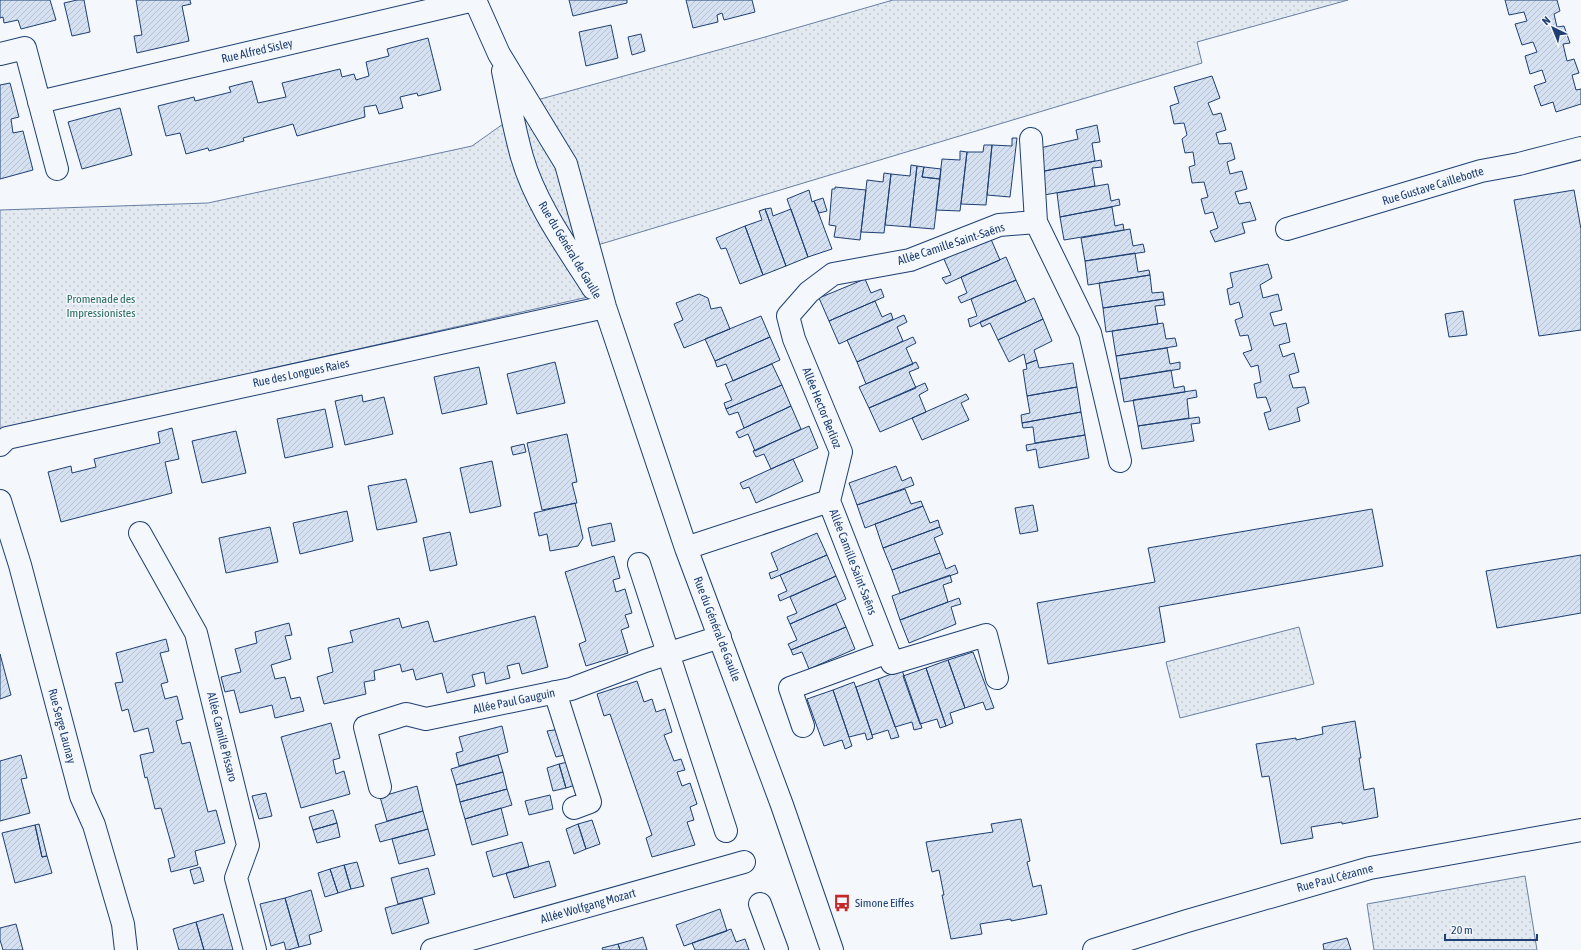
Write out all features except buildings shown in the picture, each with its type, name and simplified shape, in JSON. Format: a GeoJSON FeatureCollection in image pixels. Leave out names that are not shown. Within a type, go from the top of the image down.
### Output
{"type":"FeatureCollection","features":[{"type":"Feature","properties":{"kind":"street","name":"Rue du Général de Gaulle"},"geometry":{"type":"LineString","coordinates":[[474,0],[499,54],[566,164],[604,307],[686,548],[789,824],[832,950]]}},
{"type":"Feature","properties":{"kind":"street","name":"Rue Alfred Sisley"},"geometry":{"type":"LineString","coordinates":[[39,102],[474,0]]}},
{"type":"Feature","properties":{"kind":"street"},"geometry":{"type":"LineString","coordinates":[[0,54],[25,48],[57,169]]}},
{"type":"Feature","properties":{"kind":"street","name":"Rue du Général de Gaulle"},"geometry":{"type":"LineString","coordinates":[[499,54],[522,158],[544,210],[604,307]]}},
{"type":"Feature","properties":{"kind":"street"},"geometry":{"type":"LineString","coordinates":[[1031,139],[1036,222],[1090,333],[1120,461]]}},
{"type":"Feature","properties":{"kind":"street","name":"Rue Gustave Caillebotte"},"geometry":{"type":"LineString","coordinates":[[1287,229],[1481,171],[1519,164],[1581,148]]}},
{"type":"Feature","properties":{"kind":"street","name":"Allée Camille Saint-Saëns"},"geometry":{"type":"LineString","coordinates":[[788,316],[809,292],[833,274],[910,260],[999,225],[1036,222]]}},
{"type":"Feature","properties":{"kind":"street","name":"Rue des Longues Raies"},"geometry":{"type":"LineString","coordinates":[[0,445],[6,438],[604,307]]}},
{"type":"Feature","properties":{"kind":"street","name":"Allée Hector Berlioz"},"geometry":{"type":"LineString","coordinates":[[788,316],[794,339],[841,452],[829,501]]}},
{"type":"Feature","properties":{"kind":"street","name":"Rue Serge Launay"},"geometry":{"type":"LineString","coordinates":[[0,501],[20,565],[81,796],[94,825],[123,924],[126,950]]}},
{"type":"Feature","properties":{"kind":"street","name":"Allée Camille Saint-Saëns"},"geometry":{"type":"LineString","coordinates":[[686,548],[829,501],[888,652]]}},
{"type":"Feature","properties":{"kind":"street","name":"Allée Camille Pissaro"},"geometry":{"type":"LineString","coordinates":[[140,533],[196,633],[248,845],[236,878],[255,950]]}},
{"type":"Feature","properties":{"kind":"street"},"geometry":{"type":"LineString","coordinates":[[639,564],[726,831]]}},
{"type":"Feature","properties":{"kind":"street"},"geometry":{"type":"LineString","coordinates":[[803,726],[790,688],[888,652],[892,663],[986,635],[997,678]]}},
{"type":"Feature","properties":{"kind":"street","name":"Allée Paul Gauguin"},"geometry":{"type":"LineString","coordinates":[[380,787],[364,727],[406,714],[426,719],[571,689],[645,660],[720,637]]}},
{"type":"Feature","properties":{"kind":"street"},"geometry":{"type":"LineString","coordinates":[[555,692],[590,802],[574,808]]}},
{"type":"Feature","properties":{"kind":"street","name":"Rue Paul Cézanne"},"geometry":{"type":"LineString","coordinates":[[1094,950],[1187,921],[1370,868],[1581,830]]}},
{"type":"Feature","properties":{"kind":"street","name":"Allée Wolfgang Mozart"},"geometry":{"type":"LineString","coordinates":[[432,950],[744,862]]}},
{"type":"Feature","properties":{"kind":"street"},"geometry":{"type":"LineString","coordinates":[[760,904],[777,950]]}},
{"type":"Feature","properties":{"kind":"green space","name":"Promenade des Impressionistes"},"geometry":{"type":"Polygon","coordinates":[[[893,0],[1348,0],[1197,42],[1202,63],[571,253],[597,295],[0,430],[0,210],[208,203],[472,146],[537,100],[893,0]]]}},
{"type":"Feature","properties":{"kind":"green space"},"geometry":{"type":"Polygon","coordinates":[[[1299,627],[1314,684],[1180,718],[1166,662],[1299,627]]]}},
{"type":"Feature","properties":{"kind":"green space"},"geometry":{"type":"Polygon","coordinates":[[[1525,876],[1537,950],[1374,950],[1367,904],[1525,876]]]}},
{"type":"Feature","properties":{"kind":"place","name":"Simone Eiffes"},"geometry":{"type":"Point","coordinates":[842,903]}}]}
